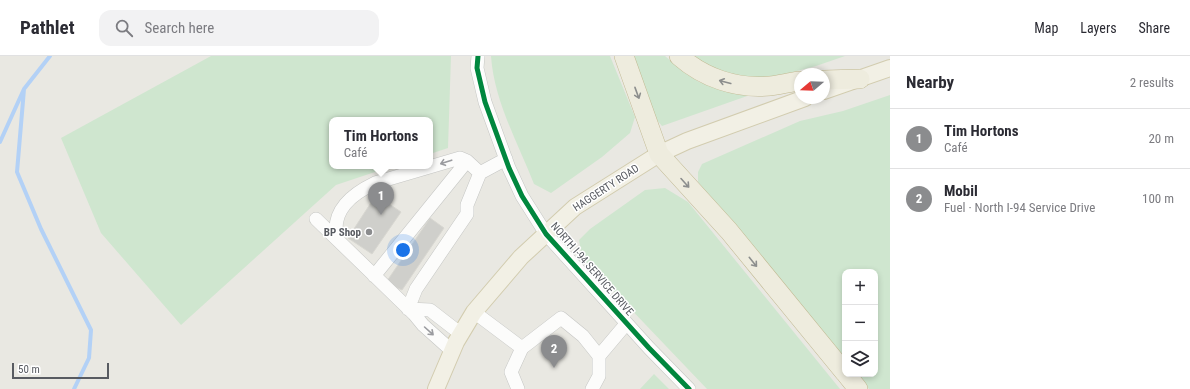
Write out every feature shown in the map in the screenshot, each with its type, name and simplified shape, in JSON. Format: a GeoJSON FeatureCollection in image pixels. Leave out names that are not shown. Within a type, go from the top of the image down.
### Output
{"type":"FeatureCollection","features":[{"type":"Feature","properties":{"kind":"highway"},"geometry":{"type":"LineString","coordinates":[[624,56],[659,154],[729,231],[842,370]]}},
{"type":"Feature","properties":{"kind":"highway"},"geometry":{"type":"LineString","coordinates":[[679,56],[698,70],[719,80],[743,86],[769,86],[794,82]]}},
{"type":"Feature","properties":{"kind":"highway"},"geometry":{"type":"LineString","coordinates":[[830,80],[860,79]]}},
{"type":"Feature","properties":{"kind":"highway"},"geometry":{"type":"LineString","coordinates":[[848,377],[858,389]]}},
{"type":"Feature","properties":{"kind":"main road"},"geometry":{"type":"LineString","coordinates":[[830,89],[890,68]]}},
{"type":"Feature","properties":{"kind":"main road","name":"HAGGERTY ROAD"},"geometry":{"type":"LineString","coordinates":[[436,389],[452,351],[474,312],[521,257],[575,207],[659,154],[794,102]]}},
{"type":"Feature","properties":{"kind":"street","name":"NORTH I-94 SERVICE DRIVE"},"geometry":{"type":"LineString","coordinates":[[478,56],[477,68],[485,102],[506,159],[522,196],[546,234],[626,324],[689,389]]}},
{"type":"Feature","properties":{"kind":"street"},"geometry":{"type":"LineString","coordinates":[[433,166],[460,158],[467,161],[480,173]]}},
{"type":"Feature","properties":{"kind":"street"},"geometry":{"type":"LineString","coordinates":[[408,309],[416,289],[467,214],[467,205],[480,173],[506,159]]}},
{"type":"Feature","properties":{"kind":"street"},"geometry":{"type":"LineString","coordinates":[[374,276],[467,161]]}},
{"type":"Feature","properties":{"kind":"street"},"geometry":{"type":"LineString","coordinates":[[337,238],[336,220],[340,210],[354,195],[375,183],[406,176],[426,169]]}},
{"type":"Feature","properties":{"kind":"street"},"geometry":{"type":"LineString","coordinates":[[316,219],[337,238],[423,325],[452,351]]}},
{"type":"Feature","properties":{"kind":"street"},"geometry":{"type":"LineString","coordinates":[[408,309],[430,310],[461,334]]}},
{"type":"Feature","properties":{"kind":"street"},"geometry":{"type":"LineString","coordinates":[[474,312],[522,348]]}},
{"type":"Feature","properties":{"kind":"street"},"geometry":{"type":"LineString","coordinates":[[518,389],[511,372],[522,348],[561,318],[583,336],[599,356],[599,376],[592,389]]}},
{"type":"Feature","properties":{"kind":"street"},"geometry":{"type":"LineString","coordinates":[[599,356],[626,324]]}},
{"type":"Feature","properties":{"kind":"green space"},"geometry":{"type":"Polygon","coordinates":[[[211,56],[451,56],[448,148],[433,153],[433,117],[329,117],[329,169],[384,169],[336,185],[181,325],[101,233],[61,138],[211,56]]]}},
{"type":"Feature","properties":{"kind":"green space"},"geometry":{"type":"Polygon","coordinates":[[[491,56],[610,56],[635,117],[630,133],[602,157],[551,193],[534,184],[502,105],[493,73],[491,56]]]}},
{"type":"Feature","properties":{"kind":"green space"},"geometry":{"type":"Polygon","coordinates":[[[633,56],[665,56],[685,73],[699,82],[750,95],[662,126],[656,119],[633,56]]]}},
{"type":"Feature","properties":{"kind":"green space"},"geometry":{"type":"Polygon","coordinates":[[[692,56],[845,56],[808,68],[794,68],[794,72],[770,78],[732,78],[692,56]]]}},
{"type":"Feature","properties":{"kind":"green space"},"geometry":{"type":"Polygon","coordinates":[[[890,95],[890,389],[869,389],[859,377],[878,377],[878,269],[842,269],[842,356],[698,182],[698,172],[702,164],[800,121],[843,111],[890,95]]]}},
{"type":"Feature","properties":{"kind":"green space"},"geometry":{"type":"Polygon","coordinates":[[[665,188],[688,202],[840,389],[707,389],[582,258],[579,240],[590,229],[645,190],[665,188]]]}},
{"type":"Feature","properties":{"kind":"green space"},"geometry":{"type":"Polygon","coordinates":[[[654,374],[669,389],[640,389],[654,374]]]}},
{"type":"Feature","properties":{"kind":"building"},"geometry":{"type":"Polygon","coordinates":[[[376,195],[401,212],[372,254],[348,238],[376,195]]]}},
{"type":"Feature","properties":{"kind":"building"},"geometry":{"type":"Polygon","coordinates":[[[430,218],[444,228],[402,290],[395,287],[387,281],[430,218]]]}},
{"type":"Feature","properties":{"kind":"waterway"},"geometry":{"type":"LineString","coordinates":[[0,142],[24,89],[50,56]]}},
{"type":"Feature","properties":{"kind":"waterway"},"geometry":{"type":"LineString","coordinates":[[24,89],[17,172],[41,229],[91,330],[89,358],[74,389]]}},
{"type":"Feature","properties":{"kind":"cycle path"},"geometry":{"type":"LineString","coordinates":[[478,56],[477,68],[485,102],[509,168],[522,196],[546,234],[649,348],[689,389]]}},
{"type":"Feature","properties":{"kind":"place","name":"Tim Hortons"},"geometry":{"type":"Point","coordinates":[381,215]}},
{"type":"Feature","properties":{"kind":"place","name":"BP Shop"},"geometry":{"type":"Point","coordinates":[369,232]}},
{"type":"Feature","properties":{"kind":"place","name":"Mobil"},"geometry":{"type":"Point","coordinates":[554,368]}}]}
